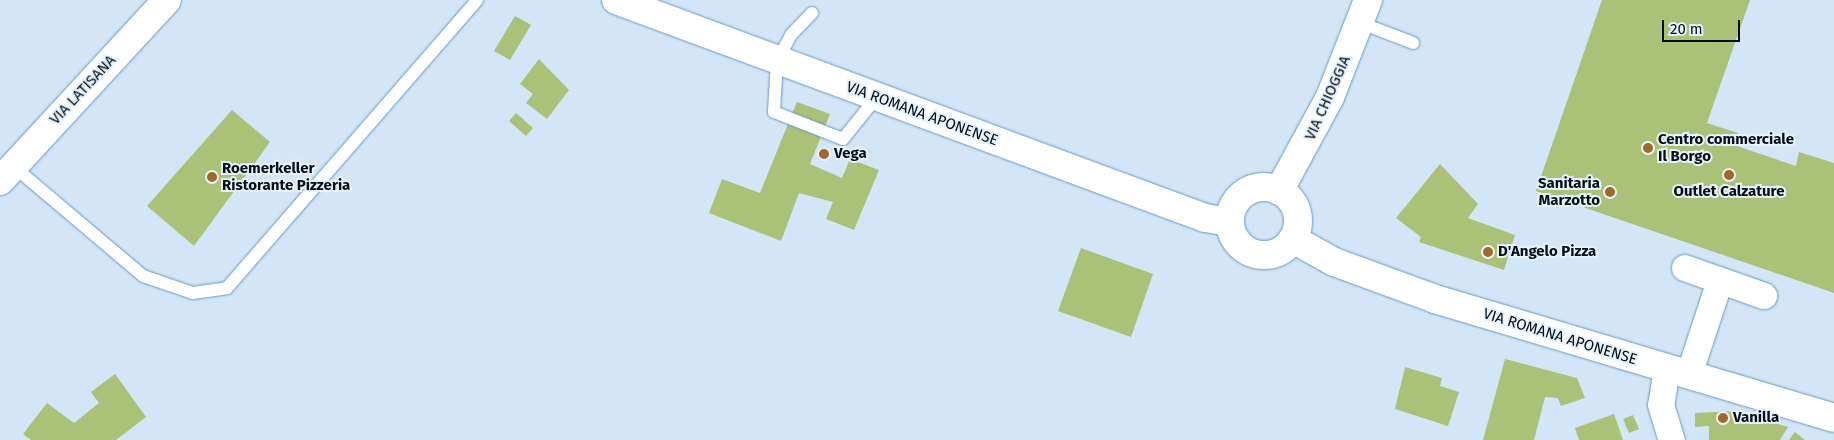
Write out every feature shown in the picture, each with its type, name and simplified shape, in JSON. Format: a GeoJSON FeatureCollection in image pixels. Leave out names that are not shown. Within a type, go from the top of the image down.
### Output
{"type":"FeatureCollection","features":[{"type":"Feature","properties":{"kind":"street","name":"VIA LATISANA"},"geometry":{"type":"LineString","coordinates":[[7,174],[167,0]]}},
{"type":"Feature","properties":{"kind":"street","name":"VIA ROMANA APONENSE"},"geometry":{"type":"LineString","coordinates":[[616,0],[876,98],[1205,218],[1230,222]]}},
{"type":"Feature","properties":{"kind":"street","name":"VIA CHIOGGIA"},"geometry":{"type":"LineString","coordinates":[[1279,191],[1301,158],[1364,11]]}},
{"type":"Feature","properties":{"kind":"street"},"geometry":{"type":"LineString","coordinates":[[1262,188],[1279,191],[1288,197],[1298,218],[1293,239],[1280,252],[1255,254],[1235,240],[1230,222],[1231,211],[1245,192],[1262,188]]}},
{"type":"Feature","properties":{"kind":"street","name":"VIA ROMANA APONENSE"},"geometry":{"type":"LineString","coordinates":[[1293,239],[1334,262],[1435,299],[1834,418]]}},
{"type":"Feature","properties":{"kind":"street"},"geometry":{"type":"LineString","coordinates":[[1685,268],[1764,296]]}},
{"type":"Feature","properties":{"kind":"street"},"geometry":{"type":"LineString","coordinates":[[1672,440],[1661,405],[1720,281]]}},
{"type":"Feature","properties":{"kind":"lane"},"geometry":{"type":"LineString","coordinates":[[7,174],[143,276],[193,293],[227,288],[477,0]]}},
{"type":"Feature","properties":{"kind":"lane"},"geometry":{"type":"LineString","coordinates":[[1364,11],[1413,43]]}},
{"type":"Feature","properties":{"kind":"lane"},"geometry":{"type":"LineString","coordinates":[[812,13],[791,35],[778,61],[774,112],[843,139],[876,98]]}},
{"type":"Feature","properties":{"kind":"building","name":"Centro commerciale Il Borgo"},"geometry":{"type":"Polygon","coordinates":[[[1602,0],[1750,0],[1707,123],[1738,133],[1734,145],[1796,166],[1799,152],[1834,163],[1834,293],[1536,191],[1602,0]]]}},
{"type":"Feature","properties":{"kind":"building"},"geometry":{"type":"Polygon","coordinates":[[[515,16],[531,25],[510,60],[494,51],[515,16]]]}},
{"type":"Feature","properties":{"kind":"building"},"geometry":{"type":"Polygon","coordinates":[[[539,59],[569,90],[547,119],[526,103],[533,94],[520,84],[539,59]]]}},
{"type":"Feature","properties":{"kind":"building"},"geometry":{"type":"Polygon","coordinates":[[[797,102],[830,114],[810,164],[842,178],[850,159],[879,170],[854,230],[826,219],[833,202],[799,193],[781,241],[709,213],[722,179],[760,193],[797,102]]]}},
{"type":"Feature","properties":{"kind":"building"},"geometry":{"type":"Polygon","coordinates":[[[232,110],[270,142],[194,246],[147,206],[232,110]]]}},
{"type":"Feature","properties":{"kind":"building"},"geometry":{"type":"Polygon","coordinates":[[[516,113],[533,128],[526,136],[509,121],[516,113]]]}},
{"type":"Feature","properties":{"kind":"building"},"geometry":{"type":"Polygon","coordinates":[[[1440,164],[1478,204],[1468,218],[1515,235],[1504,270],[1419,242],[1421,237],[1396,218],[1440,164]]]}},
{"type":"Feature","properties":{"kind":"building"},"geometry":{"type":"Polygon","coordinates":[[[1081,248],[1153,274],[1131,337],[1058,311],[1081,248]]]}},
{"type":"Feature","properties":{"kind":"building"},"geometry":{"type":"Polygon","coordinates":[[[1505,359],[1577,378],[1585,398],[1561,406],[1558,398],[1545,397],[1534,440],[1483,440],[1505,359]]]}},
{"type":"Feature","properties":{"kind":"building"},"geometry":{"type":"Polygon","coordinates":[[[1405,367],[1442,378],[1440,386],[1459,392],[1448,426],[1395,409],[1405,367]]]}},
{"type":"Feature","properties":{"kind":"building"},"geometry":{"type":"Polygon","coordinates":[[[115,374],[146,417],[116,440],[31,440],[23,434],[47,403],[74,423],[99,403],[91,392],[115,374]]]}},
{"type":"Feature","properties":{"kind":"building"},"geometry":{"type":"Polygon","coordinates":[[[1736,411],[1788,427],[1780,440],[1709,440],[1709,426],[1695,427],[1695,413],[1736,411]]]}},
{"type":"Feature","properties":{"kind":"building"},"geometry":{"type":"Polygon","coordinates":[[[1614,414],[1623,440],[1579,440],[1575,428],[1614,414]]]}},
{"type":"Feature","properties":{"kind":"building"},"geometry":{"type":"Polygon","coordinates":[[[1633,415],[1639,429],[1629,433],[1623,419],[1633,415]]]}},
{"type":"Feature","properties":{"kind":"building"},"geometry":{"type":"Polygon","coordinates":[[[1795,432],[1805,440],[1789,440],[1795,432]]]}},
{"type":"Feature","properties":{"kind":"place","name":"Centro commerciale Il Borgo"},"geometry":{"type":"Point","coordinates":[1648,148]}},
{"type":"Feature","properties":{"kind":"place","name":"Vega"},"geometry":{"type":"Point","coordinates":[824,154]}},
{"type":"Feature","properties":{"kind":"place","name":"Outlet Calzature"},"geometry":{"type":"Point","coordinates":[1729,175]}},
{"type":"Feature","properties":{"kind":"place","name":"Roemerkeller Ristorante Pizzeria"},"geometry":{"type":"Point","coordinates":[212,177]}},
{"type":"Feature","properties":{"kind":"place","name":"Sanitaria Marzotto"},"geometry":{"type":"Point","coordinates":[1610,192]}},
{"type":"Feature","properties":{"kind":"place","name":"D'Angelo Pizza"},"geometry":{"type":"Point","coordinates":[1488,252]}},
{"type":"Feature","properties":{"kind":"place","name":"Vanilla"},"geometry":{"type":"Point","coordinates":[1723,418]}}]}
